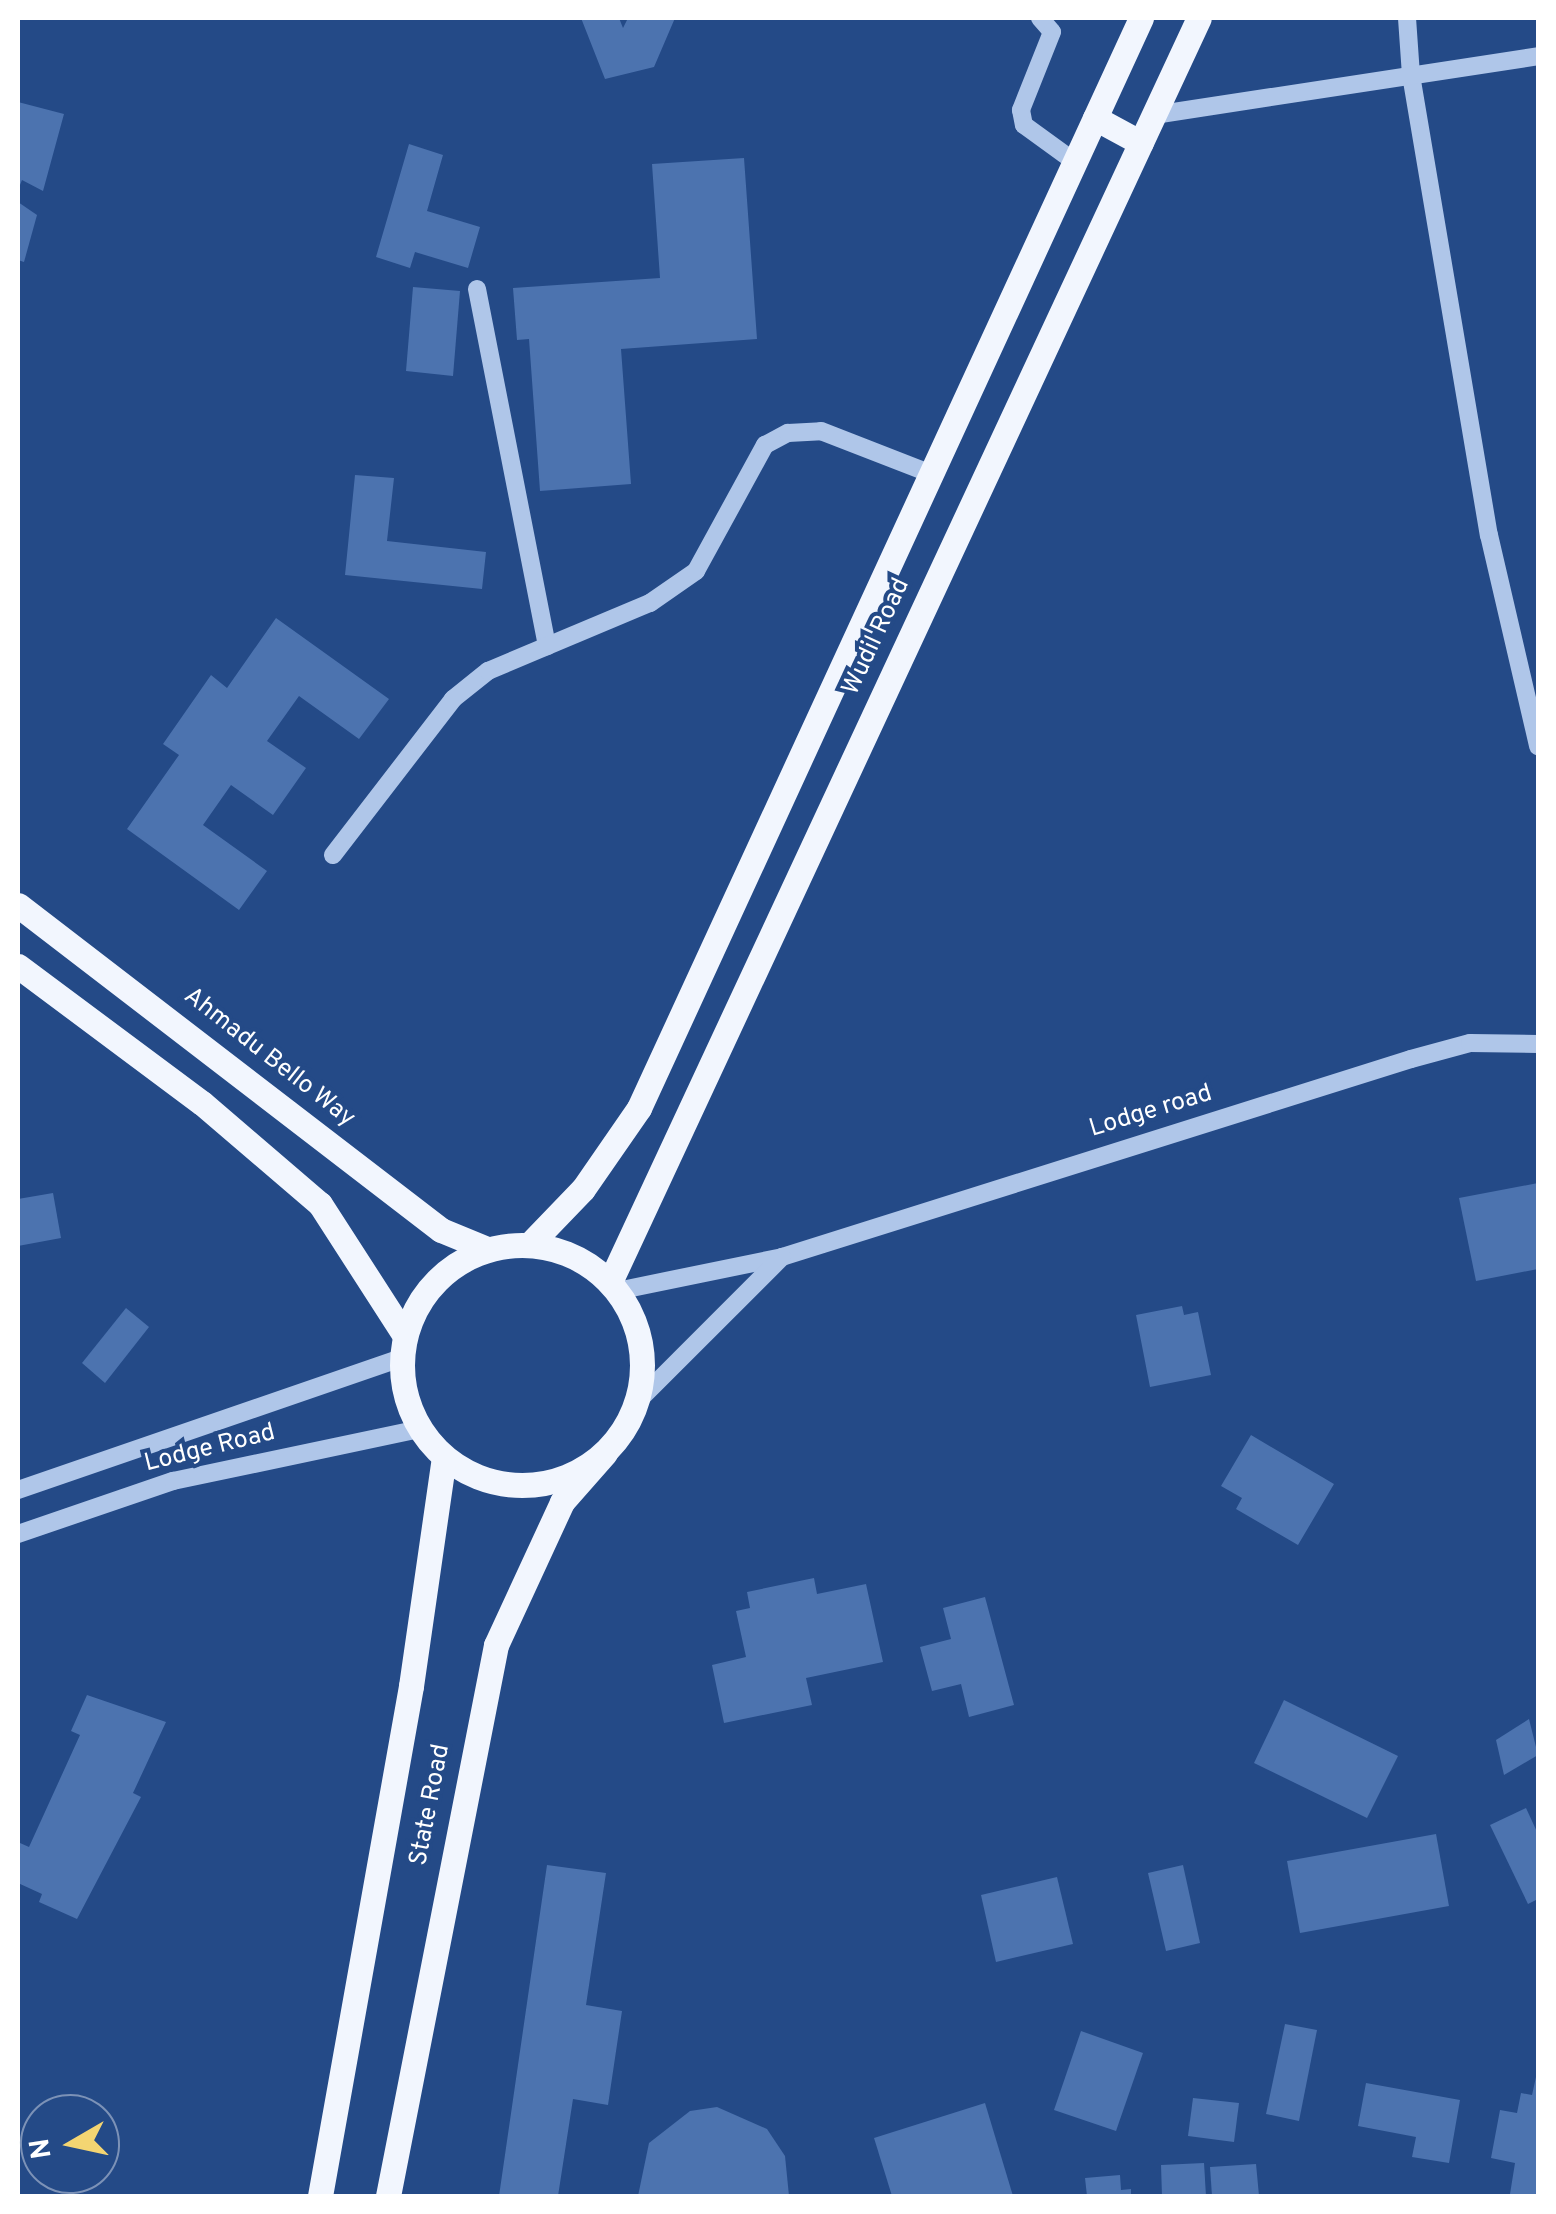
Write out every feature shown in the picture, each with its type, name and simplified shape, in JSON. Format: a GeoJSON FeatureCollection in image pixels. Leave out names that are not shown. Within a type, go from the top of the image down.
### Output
{"type":"FeatureCollection","features":[{"type":"Feature","properties":{"kind":"main road","name":"Wudil Road"},"geometry":{"type":"LineString","coordinates":[[530,1244],[584,1189],[639,1108],[1141,18]]}},
{"type":"Feature","properties":{"kind":"main road","name":"Wudil Road"},"geometry":{"type":"LineString","coordinates":[[613,1286],[1200,18]]}},
{"type":"Feature","properties":{"kind":"main road"},"geometry":{"type":"LineString","coordinates":[[1095,118],[1141,143]]}},
{"type":"Feature","properties":{"kind":"main road","name":"Ahmadu Bello Way"},"geometry":{"type":"LineString","coordinates":[[18,905],[441,1230],[487,1249]]}},
{"type":"Feature","properties":{"kind":"main road"},"geometry":{"type":"LineString","coordinates":[[18,966],[202,1102],[308,1193],[353,1250],[403,1347]]}},
{"type":"Feature","properties":{"kind":"main road"},"geometry":{"type":"LineString","coordinates":[[530,1244],[572,1255],[613,1286],[636,1325],[642,1363],[638,1401],[606,1453],[543,1485],[508,1486],[474,1477],[444,1458],[420,1429],[405,1394],[403,1347],[421,1298],[440,1278],[487,1249],[530,1244]]}},
{"type":"Feature","properties":{"kind":"main road","name":"State Road"},"geometry":{"type":"LineString","coordinates":[[388,2196],[496,1645],[562,1502],[606,1453]]}},
{"type":"Feature","properties":{"kind":"main road","name":"State Road"},"geometry":{"type":"LineString","coordinates":[[320,2196],[411,1686],[444,1458]]}},
{"type":"Feature","properties":{"kind":"street"},"geometry":{"type":"LineString","coordinates":[[1040,18],[1052,32],[1021,110],[1024,125],[1074,162]]}},
{"type":"Feature","properties":{"kind":"street"},"geometry":{"type":"LineString","coordinates":[[1407,18],[1411,75],[1489,535],[1532,694],[1538,746]]}},
{"type":"Feature","properties":{"kind":"street"},"geometry":{"type":"LineString","coordinates":[[1154,115],[1538,56]]}},
{"type":"Feature","properties":{"kind":"street"},"geometry":{"type":"LineString","coordinates":[[477,289],[547,646]]}},
{"type":"Feature","properties":{"kind":"street"},"geometry":{"type":"LineString","coordinates":[[332,855],[453,699],[488,670],[650,602],[696,571],[765,445],[788,434],[821,431],[932,474]]}},
{"type":"Feature","properties":{"kind":"street","name":"Lodge road"},"geometry":{"type":"LineString","coordinates":[[613,1286],[782,1257],[1470,1043],[1538,1044]]}},
{"type":"Feature","properties":{"kind":"street"},"geometry":{"type":"LineString","coordinates":[[638,1401],[782,1257]]}},
{"type":"Feature","properties":{"kind":"street","name":"Lodge Road"},"geometry":{"type":"LineString","coordinates":[[18,1490],[403,1347]]}},
{"type":"Feature","properties":{"kind":"street","name":"Lodge Road"},"geometry":{"type":"LineString","coordinates":[[18,1534],[173,1481],[420,1429]]}},
{"type":"Feature","properties":{"kind":"building"},"geometry":{"type":"Polygon","coordinates":[[[581,18],[619,18],[623,28],[628,18],[675,18],[654,67],[605,79],[581,18]]]}},
{"type":"Feature","properties":{"kind":"building"},"geometry":{"type":"Polygon","coordinates":[[[18,102],[64,114],[43,191],[22,180],[18,190],[18,102]]]}},
{"type":"Feature","properties":{"kind":"building"},"geometry":{"type":"Polygon","coordinates":[[[409,144],[443,155],[427,211],[480,227],[468,268],[415,252],[410,268],[376,257],[409,144]]]}},
{"type":"Feature","properties":{"kind":"building"},"geometry":{"type":"Polygon","coordinates":[[[744,158],[757,339],[621,349],[631,484],[540,491],[529,339],[517,340],[513,288],[660,278],[652,164],[744,158]]]}},
{"type":"Feature","properties":{"kind":"building"},"geometry":{"type":"Polygon","coordinates":[[[18,202],[37,215],[24,262],[18,260],[18,202]]]}},
{"type":"Feature","properties":{"kind":"building"},"geometry":{"type":"Polygon","coordinates":[[[413,287],[460,291],[453,376],[406,371],[413,287]]]}},
{"type":"Feature","properties":{"kind":"building"},"geometry":{"type":"Polygon","coordinates":[[[355,475],[394,478],[387,541],[486,552],[482,589],[345,575],[355,475]]]}},
{"type":"Feature","properties":{"kind":"building"},"geometry":{"type":"Polygon","coordinates":[[[276,618],[389,699],[359,739],[299,696],[267,741],[306,768],[273,815],[231,785],[203,825],[267,871],[239,910],[127,829],[179,755],[163,744],[211,675],[227,688],[276,618]]]}},
{"type":"Feature","properties":{"kind":"building"},"geometry":{"type":"Polygon","coordinates":[[[1538,1183],[1538,1269],[1476,1281],[1459,1198],[1538,1183]]]}},
{"type":"Feature","properties":{"kind":"building"},"geometry":{"type":"Polygon","coordinates":[[[53,1193],[61,1238],[18,1246],[18,1199],[53,1193]]]}},
{"type":"Feature","properties":{"kind":"building"},"geometry":{"type":"Polygon","coordinates":[[[1182,1306],[1184,1315],[1198,1312],[1211,1375],[1150,1387],[1136,1315],[1182,1306]]]}},
{"type":"Feature","properties":{"kind":"building"},"geometry":{"type":"Polygon","coordinates":[[[126,1308],[149,1327],[105,1383],[82,1363],[126,1308]]]}},
{"type":"Feature","properties":{"kind":"building"},"geometry":{"type":"Polygon","coordinates":[[[1251,1435],[1334,1484],[1298,1545],[1236,1509],[1242,1498],[1221,1486],[1251,1435]]]}},
{"type":"Feature","properties":{"kind":"building"},"geometry":{"type":"Polygon","coordinates":[[[814,1578],[817,1594],[866,1584],[883,1662],[806,1678],[812,1705],[724,1723],[712,1665],[746,1657],[736,1611],[750,1608],[747,1592],[814,1578]]]}},
{"type":"Feature","properties":{"kind":"building"},"geometry":{"type":"Polygon","coordinates":[[[985,1597],[1014,1705],[969,1717],[961,1684],[932,1691],[920,1647],[951,1639],[943,1608],[985,1597]]]}},
{"type":"Feature","properties":{"kind":"building"},"geometry":{"type":"Polygon","coordinates":[[[87,1695],[166,1722],[133,1793],[141,1797],[77,1919],[39,1902],[42,1894],[18,1883],[18,1849],[20,1843],[29,1847],[80,1735],[71,1731],[87,1695]]]}},
{"type":"Feature","properties":{"kind":"building"},"geometry":{"type":"Polygon","coordinates":[[[1284,1700],[1398,1756],[1367,1818],[1254,1763],[1284,1700]]]}},
{"type":"Feature","properties":{"kind":"building"},"geometry":{"type":"Polygon","coordinates":[[[1529,1719],[1538,1755],[1504,1775],[1496,1740],[1529,1719]]]}},
{"type":"Feature","properties":{"kind":"building"},"geometry":{"type":"Polygon","coordinates":[[[1526,1808],[1538,1834],[1538,1899],[1528,1904],[1490,1825],[1526,1808]]]}},
{"type":"Feature","properties":{"kind":"building"},"geometry":{"type":"Polygon","coordinates":[[[1436,1834],[1449,1906],[1300,1933],[1287,1861],[1436,1834]]]}},
{"type":"Feature","properties":{"kind":"building"},"geometry":{"type":"Polygon","coordinates":[[[547,1865],[606,1873],[586,2005],[622,2011],[608,2105],[573,2099],[558,2196],[499,2196],[547,1865]]]}},
{"type":"Feature","properties":{"kind":"building"},"geometry":{"type":"Polygon","coordinates":[[[1183,1865],[1200,1943],[1166,1951],[1148,1873],[1183,1865]]]}},
{"type":"Feature","properties":{"kind":"building"},"geometry":{"type":"Polygon","coordinates":[[[1057,1877],[1073,1944],[996,1962],[981,1895],[1057,1877]]]}},
{"type":"Feature","properties":{"kind":"building"},"geometry":{"type":"Polygon","coordinates":[[[1285,2024],[1317,2030],[1299,2121],[1266,2114],[1285,2024]]]}},
{"type":"Feature","properties":{"kind":"building"},"geometry":{"type":"Polygon","coordinates":[[[1081,2031],[1143,2053],[1116,2131],[1054,2110],[1081,2031]]]}},
{"type":"Feature","properties":{"kind":"building"},"geometry":{"type":"Polygon","coordinates":[[[1538,2068],[1538,2196],[1510,2194],[1515,2163],[1491,2158],[1500,2110],[1517,2113],[1521,2093],[1532,2095],[1538,2068]]]}},
{"type":"Feature","properties":{"kind":"building"},"geometry":{"type":"Polygon","coordinates":[[[1366,2083],[1460,2100],[1449,2163],[1412,2157],[1416,2137],[1358,2126],[1366,2083]]]}},
{"type":"Feature","properties":{"kind":"building"},"geometry":{"type":"Polygon","coordinates":[[[1193,2098],[1239,2103],[1234,2142],[1188,2136],[1193,2098]]]}},
{"type":"Feature","properties":{"kind":"building"},"geometry":{"type":"Polygon","coordinates":[[[985,2103],[1013,2196],[892,2196],[874,2138],[985,2103]]]}},
{"type":"Feature","properties":{"kind":"building"},"geometry":{"type":"Polygon","coordinates":[[[717,2107],[767,2129],[785,2156],[789,2196],[638,2196],[649,2143],[690,2111],[717,2107]]]}},
{"type":"Feature","properties":{"kind":"building"},"geometry":{"type":"Polygon","coordinates":[[[1204,2163],[1206,2196],[1162,2196],[1161,2165],[1204,2163]]]}},
{"type":"Feature","properties":{"kind":"building"},"geometry":{"type":"Polygon","coordinates":[[[1256,2164],[1259,2196],[1212,2196],[1210,2167],[1256,2164]]]}},
{"type":"Feature","properties":{"kind":"building"},"geometry":{"type":"Polygon","coordinates":[[[1120,2175],[1121,2190],[1131,2189],[1131,2196],[1087,2196],[1085,2178],[1120,2175]]]}}]}
